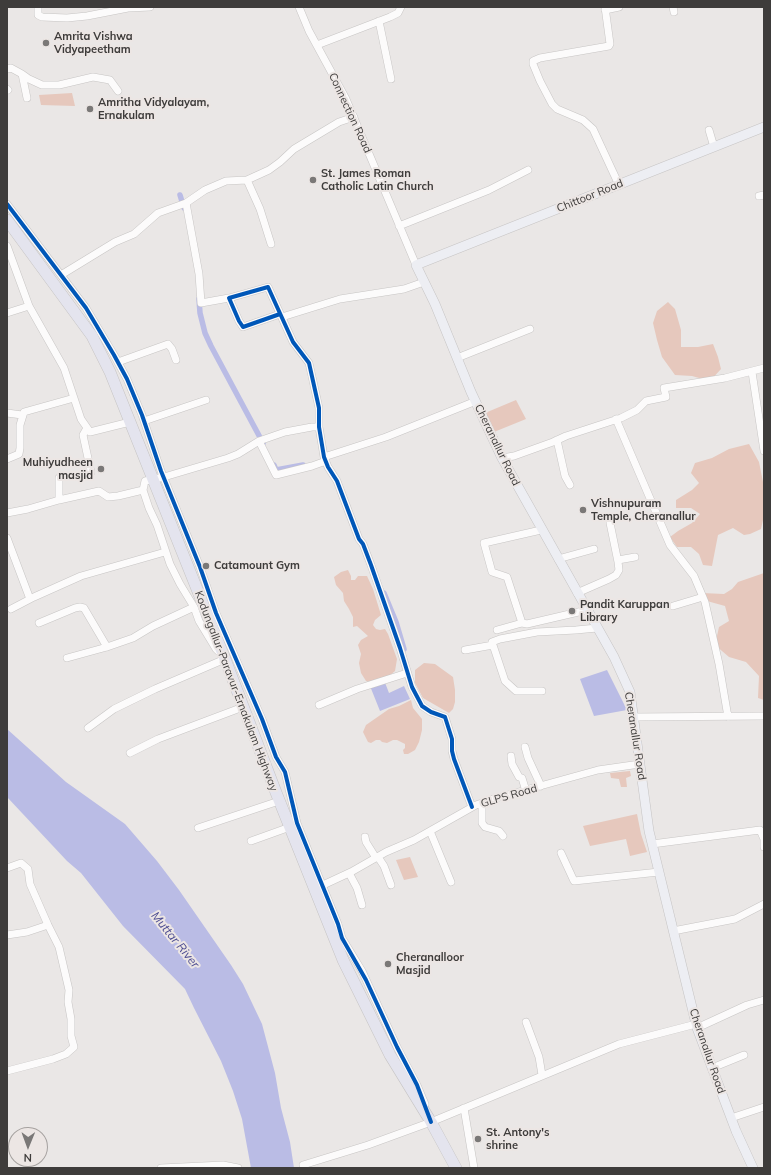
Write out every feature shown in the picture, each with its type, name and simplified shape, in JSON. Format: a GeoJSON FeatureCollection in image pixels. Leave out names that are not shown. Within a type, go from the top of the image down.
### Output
{"type":"FeatureCollection","features":[{"type":"Feature","properties":{"kind":"highway","name":"Kodungallur-Paravur-Ernakulam Highway"},"geometry":{"type":"LineString","coordinates":[[7,220],[92,336],[110,372],[130,422],[158,478],[279,801],[347,967],[390,1055],[431,1122],[456,1168]]}},
{"type":"Feature","properties":{"kind":"main road","name":"Chittoor Road"},"geometry":{"type":"LineString","coordinates":[[416,265],[764,127]]}},
{"type":"Feature","properties":{"kind":"main road","name":"Cheranallur Road"},"geometry":{"type":"LineString","coordinates":[[416,265],[435,304],[457,358],[502,458],[541,530],[614,657],[630,692],[649,831],[697,1026],[731,1118],[752,1168]]}},
{"type":"Feature","properties":{"kind":"street"},"geometry":{"type":"LineString","coordinates":[[38,7],[38,15],[42,17],[67,18],[87,16],[128,8],[150,7]]}},
{"type":"Feature","properties":{"kind":"street","name":"Connection Road"},"geometry":{"type":"LineString","coordinates":[[299,7],[309,31],[346,99],[416,265]]}},
{"type":"Feature","properties":{"kind":"street"},"geometry":{"type":"LineString","coordinates":[[317,45],[390,17],[398,13],[401,7]]}},
{"type":"Feature","properties":{"kind":"street"},"geometry":{"type":"LineString","coordinates":[[618,7],[605,8],[610,44],[609,46],[540,58],[533,61],[532,64],[552,104],[557,109],[582,120],[593,129],[619,184]]}},
{"type":"Feature","properties":{"kind":"street"},"geometry":{"type":"LineString","coordinates":[[379,21],[392,79]]}},
{"type":"Feature","properties":{"kind":"street"},"geometry":{"type":"LineString","coordinates":[[7,69],[11,68],[29,79],[42,84],[65,84],[93,78],[110,80],[118,91]]}},
{"type":"Feature","properties":{"kind":"street"},"geometry":{"type":"LineString","coordinates":[[22,74],[27,98]]}},
{"type":"Feature","properties":{"kind":"street"},"geometry":{"type":"LineString","coordinates":[[62,275],[115,242],[134,234],[158,213],[184,204],[205,190],[226,181],[247,180],[269,170],[294,149],[305,142],[339,122],[354,117]]}},
{"type":"Feature","properties":{"kind":"street"},"geometry":{"type":"LineString","coordinates":[[709,130],[714,147]]}},
{"type":"Feature","properties":{"kind":"street"},"geometry":{"type":"LineString","coordinates":[[399,226],[489,190],[528,170]]}},
{"type":"Feature","properties":{"kind":"street"},"geometry":{"type":"LineString","coordinates":[[247,180],[260,209],[271,244]]}},
{"type":"Feature","properties":{"kind":"street"},"geometry":{"type":"LineString","coordinates":[[7,204],[86,308],[127,379],[144,421],[158,478],[200,567],[222,626],[262,719],[276,757],[285,772],[297,822],[323,885],[342,938],[366,980],[397,1047],[417,1085],[431,1122]]}},
{"type":"Feature","properties":{"kind":"street"},"geometry":{"type":"LineString","coordinates":[[184,204],[199,274],[201,304],[268,287],[293,342],[309,363],[319,408],[319,427],[325,459],[328,467],[337,480],[359,539],[363,544],[412,687],[422,706],[431,712],[445,717],[452,739],[453,755],[482,823],[486,827],[499,831],[503,836]]}},
{"type":"Feature","properties":{"kind":"street"},"geometry":{"type":"LineString","coordinates":[[7,246],[29,306],[64,368],[81,419],[87,428],[90,432],[130,422]]}},
{"type":"Feature","properties":{"kind":"street"},"geometry":{"type":"LineString","coordinates":[[229,298],[243,327],[340,299],[404,290],[424,282]]}},
{"type":"Feature","properties":{"kind":"street"},"geometry":{"type":"LineString","coordinates":[[7,313],[29,306]]}},
{"type":"Feature","properties":{"kind":"street"},"geometry":{"type":"LineString","coordinates":[[457,358],[530,329]]}},
{"type":"Feature","properties":{"kind":"street"},"geometry":{"type":"LineString","coordinates":[[118,362],[168,344],[171,347],[176,360]]}},
{"type":"Feature","properties":{"kind":"street"},"geometry":{"type":"LineString","coordinates":[[502,458],[514,456],[637,410],[646,402],[666,397],[664,388],[688,383],[698,383],[752,372],[764,368]]}},
{"type":"Feature","properties":{"kind":"street"},"geometry":{"type":"LineString","coordinates":[[752,372],[764,451]]}},
{"type":"Feature","properties":{"kind":"street"},"geometry":{"type":"LineString","coordinates":[[7,459],[19,454],[22,415],[24,412],[74,398]]}},
{"type":"Feature","properties":{"kind":"street"},"geometry":{"type":"LineString","coordinates":[[144,421],[206,400]]}},
{"type":"Feature","properties":{"kind":"street"},"geometry":{"type":"LineString","coordinates":[[260,440],[276,475],[312,466],[325,459],[386,437],[476,401]]}},
{"type":"Feature","properties":{"kind":"street"},"geometry":{"type":"LineString","coordinates":[[7,413],[22,415]]}},
{"type":"Feature","properties":{"kind":"street"},"geometry":{"type":"LineString","coordinates":[[616,419],[670,545],[694,576],[705,602],[719,664],[728,717]]}},
{"type":"Feature","properties":{"kind":"street"},"geometry":{"type":"LineString","coordinates":[[88,728],[114,709],[224,657],[216,649],[180,584],[149,508],[143,490],[145,481],[228,458],[238,454],[260,440],[285,432],[319,427]]}},
{"type":"Feature","properties":{"kind":"street"},"geometry":{"type":"LineString","coordinates":[[87,428],[83,435],[91,472]]}},
{"type":"Feature","properties":{"kind":"street"},"geometry":{"type":"LineString","coordinates":[[557,440],[565,476],[570,484]]}},
{"type":"Feature","properties":{"kind":"street"},"geometry":{"type":"LineString","coordinates":[[58,478],[59,500]]}},
{"type":"Feature","properties":{"kind":"street"},"geometry":{"type":"LineString","coordinates":[[7,513],[28,509],[98,487],[108,497],[143,490]]}},
{"type":"Feature","properties":{"kind":"street"},"geometry":{"type":"LineString","coordinates":[[577,593],[616,575],[618,570],[618,560],[610,523]]}},
{"type":"Feature","properties":{"kind":"street"},"geometry":{"type":"LineString","coordinates":[[522,624],[509,582],[506,577],[492,572],[484,543],[512,538],[541,530]]}},
{"type":"Feature","properties":{"kind":"street"},"geometry":{"type":"LineString","coordinates":[[7,538],[30,599]]}},
{"type":"Feature","properties":{"kind":"street"},"geometry":{"type":"LineString","coordinates":[[558,559],[594,549]]}},
{"type":"Feature","properties":{"kind":"street"},"geometry":{"type":"LineString","coordinates":[[12,609],[30,599],[81,576],[166,552]]}},
{"type":"Feature","properties":{"kind":"street"},"geometry":{"type":"LineString","coordinates":[[618,560],[635,557]]}},
{"type":"Feature","properties":{"kind":"street"},"geometry":{"type":"LineString","coordinates":[[673,606],[703,597]]}},
{"type":"Feature","properties":{"kind":"street"},"geometry":{"type":"LineString","coordinates":[[67,658],[133,638],[153,626],[194,607]]}},
{"type":"Feature","properties":{"kind":"street"},"geometry":{"type":"LineString","coordinates":[[39,623],[75,608],[84,608],[107,647]]}},
{"type":"Feature","properties":{"kind":"street"},"geometry":{"type":"LineString","coordinates":[[498,630],[587,610]]}},
{"type":"Feature","properties":{"kind":"street"},"geometry":{"type":"LineString","coordinates":[[542,691],[516,691],[505,681],[492,642],[537,632],[597,628]]}},
{"type":"Feature","properties":{"kind":"street"},"geometry":{"type":"LineString","coordinates":[[466,650],[494,645]]}},
{"type":"Feature","properties":{"kind":"street"},"geometry":{"type":"LineString","coordinates":[[319,705],[357,689],[407,673]]}},
{"type":"Feature","properties":{"kind":"street"},"geometry":{"type":"LineString","coordinates":[[130,753],[158,739],[243,707]]}},
{"type":"Feature","properties":{"kind":"street"},"geometry":{"type":"LineString","coordinates":[[634,717],[764,716]]}},
{"type":"Feature","properties":{"kind":"street"},"geometry":{"type":"LineString","coordinates":[[525,747],[528,758],[541,786]]}},
{"type":"Feature","properties":{"kind":"street"},"geometry":{"type":"LineString","coordinates":[[511,756],[512,764],[519,777],[522,778],[526,791]]}},
{"type":"Feature","properties":{"kind":"street","name":"GLPS Road"},"geometry":{"type":"LineString","coordinates":[[323,885],[430,831],[475,805],[598,770],[640,764]]}},
{"type":"Feature","properties":{"kind":"street"},"geometry":{"type":"LineString","coordinates":[[198,828],[279,801]]}},
{"type":"Feature","properties":{"kind":"street"},"geometry":{"type":"LineString","coordinates":[[251,841],[290,827]]}},
{"type":"Feature","properties":{"kind":"street"},"geometry":{"type":"LineString","coordinates":[[652,844],[760,830],[764,839],[764,847]]}},
{"type":"Feature","properties":{"kind":"street"},"geometry":{"type":"LineString","coordinates":[[430,831],[451,882]]}},
{"type":"Feature","properties":{"kind":"street"},"geometry":{"type":"LineString","coordinates":[[365,837],[366,842],[384,866],[391,884]]}},
{"type":"Feature","properties":{"kind":"street"},"geometry":{"type":"LineString","coordinates":[[561,853],[574,881],[659,872]]}},
{"type":"Feature","properties":{"kind":"street"},"geometry":{"type":"LineString","coordinates":[[7,868],[21,863],[28,869],[30,884],[59,948],[69,990],[68,1002],[71,1020],[71,1036],[74,1047],[66,1054],[53,1059],[7,1071]]}},
{"type":"Feature","properties":{"kind":"street"},"geometry":{"type":"LineString","coordinates":[[349,873],[357,888],[362,905]]}},
{"type":"Feature","properties":{"kind":"street"},"geometry":{"type":"LineString","coordinates":[[673,931],[735,919],[764,904]]}},
{"type":"Feature","properties":{"kind":"street"},"geometry":{"type":"LineString","coordinates":[[7,935],[27,932],[48,925]]}},
{"type":"Feature","properties":{"kind":"street"},"geometry":{"type":"LineString","coordinates":[[303,1165],[368,1145],[431,1122],[619,1044],[697,1026],[747,1005],[764,1000]]}},
{"type":"Feature","properties":{"kind":"street"},"geometry":{"type":"LineString","coordinates":[[526,1022],[539,1057],[542,1075]]}},
{"type":"Feature","properties":{"kind":"street"},"geometry":{"type":"LineString","coordinates":[[712,1068],[744,1055]]}},
{"type":"Feature","properties":{"kind":"street"},"geometry":{"type":"LineString","coordinates":[[731,1118],[764,1107]]}},
{"type":"Feature","properties":{"kind":"street"},"geometry":{"type":"LineString","coordinates":[[464,1108],[474,1168]]}},
{"type":"Feature","properties":{"kind":"street"},"geometry":{"type":"LineString","coordinates":[[161,1168],[223,1165],[238,1168]]}},
{"type":"Feature","properties":{"kind":"shaded area"},"geometry":{"type":"Polygon","coordinates":[[[72,93],[75,106],[41,105],[39,95],[72,93]]]}},
{"type":"Feature","properties":{"kind":"shaded area"},"geometry":{"type":"Polygon","coordinates":[[[668,302],[675,309],[681,330],[681,347],[698,347],[713,344],[721,369],[710,381],[692,376],[675,375],[662,357],[653,323],[657,311],[668,302]]]}},
{"type":"Feature","properties":{"kind":"shaded area"},"geometry":{"type":"Polygon","coordinates":[[[516,400],[526,419],[494,432],[485,413],[516,400]]]}},
{"type":"Feature","properties":{"kind":"shaded area"},"geometry":{"type":"Polygon","coordinates":[[[749,444],[759,462],[763,482],[763,520],[761,529],[744,535],[733,528],[718,535],[712,566],[703,565],[699,554],[691,547],[677,547],[670,537],[692,523],[700,514],[691,508],[676,508],[676,500],[692,490],[699,483],[691,473],[695,463],[712,458],[729,449],[749,444]]]}},
{"type":"Feature","properties":{"kind":"shaded area"},"geometry":{"type":"Polygon","coordinates":[[[348,570],[351,580],[355,580],[358,576],[367,576],[373,589],[381,615],[375,620],[373,625],[376,629],[385,629],[397,659],[395,671],[388,677],[369,682],[366,681],[361,673],[359,663],[361,654],[358,645],[361,640],[368,636],[357,626],[353,627],[353,617],[344,601],[343,593],[336,585],[334,577],[341,572],[348,570]]]}},
{"type":"Feature","properties":{"kind":"shaded area"},"geometry":{"type":"Polygon","coordinates":[[[764,573],[764,700],[758,698],[759,676],[746,662],[729,657],[715,645],[719,627],[729,621],[725,606],[707,601],[702,593],[724,594],[732,589],[738,582],[764,573]]]}},
{"type":"Feature","properties":{"kind":"shaded area"},"geometry":{"type":"Polygon","coordinates":[[[424,663],[435,664],[453,677],[455,702],[453,709],[449,713],[423,698],[415,683],[415,670],[424,663]]]}},
{"type":"Feature","properties":{"kind":"shaded area"},"geometry":{"type":"Polygon","coordinates":[[[411,700],[413,708],[422,719],[422,730],[415,750],[408,754],[404,754],[403,750],[405,748],[405,744],[397,740],[387,743],[380,740],[376,740],[371,743],[368,742],[363,732],[366,725],[389,709],[411,700]]]}},
{"type":"Feature","properties":{"kind":"shaded area"},"geometry":{"type":"Polygon","coordinates":[[[630,771],[631,776],[626,778],[627,787],[621,787],[619,779],[611,778],[610,773],[630,771]]]}},
{"type":"Feature","properties":{"kind":"shaded area"},"geometry":{"type":"Polygon","coordinates":[[[637,814],[641,834],[647,852],[630,856],[626,839],[590,846],[583,826],[637,814]]]}},
{"type":"Feature","properties":{"kind":"shaded area"},"geometry":{"type":"Polygon","coordinates":[[[410,857],[418,877],[404,880],[396,860],[410,857]]]}},
{"type":"Feature","properties":{"kind":"water"},"geometry":{"type":"Polygon","coordinates":[[[607,670],[627,710],[594,716],[580,679],[607,670]]]}},
{"type":"Feature","properties":{"kind":"water"},"geometry":{"type":"Polygon","coordinates":[[[384,680],[389,693],[404,686],[410,699],[380,711],[370,686],[384,680]]]}},
{"type":"Feature","properties":{"kind":"water","name":"Muttar River"},"geometry":{"type":"Polygon","coordinates":[[[7,729],[66,782],[125,824],[157,861],[179,890],[231,965],[243,984],[262,1024],[275,1073],[294,1168],[251,1168],[242,1119],[233,1091],[221,1061],[185,989],[123,926],[81,873],[67,861],[7,797],[7,729]]]}},
{"type":"Feature","properties":{"kind":"waterway"},"geometry":{"type":"LineString","coordinates":[[180,195],[184,208]]}},
{"type":"Feature","properties":{"kind":"waterway"},"geometry":{"type":"LineString","coordinates":[[199,299],[200,313],[205,333],[263,443]]}},
{"type":"Feature","properties":{"kind":"waterway"},"geometry":{"type":"LineString","coordinates":[[274,465],[276,470],[303,465]]}},
{"type":"Feature","properties":{"kind":"waterway"},"geometry":{"type":"LineString","coordinates":[[384,593],[396,622],[404,649]]}},
{"type":"Feature","properties":{"kind":"cycle path"},"geometry":{"type":"LineString","coordinates":[[7,204],[86,308],[127,379],[142,415],[161,471],[200,567],[216,613],[262,719],[276,757],[285,772],[297,823],[338,924],[342,938],[366,980],[397,1047],[417,1085],[431,1122]]}},
{"type":"Feature","properties":{"kind":"cycle path"},"geometry":{"type":"LineString","coordinates":[[280,314],[243,327],[229,298],[268,287],[293,342],[309,363],[319,408],[319,427],[324,457],[328,467],[337,481],[359,539],[363,544],[400,648],[412,687],[422,706],[431,712],[445,717],[452,739],[454,759],[472,807]]}},
{"type":"Feature","properties":{"kind":"place","name":"Amrita Vishwa Vidyapeetham"},"geometry":{"type":"Point","coordinates":[46,43]}},
{"type":"Feature","properties":{"kind":"place","name":"Amritha Vidyalayam, Ernakulam"},"geometry":{"type":"Point","coordinates":[90,109]}},
{"type":"Feature","properties":{"kind":"place","name":"St. James Roman Catholic Latin Church"},"geometry":{"type":"Point","coordinates":[313,180]}},
{"type":"Feature","properties":{"kind":"place","name":"Muhiyudheen masjid"},"geometry":{"type":"Point","coordinates":[101,469]}},
{"type":"Feature","properties":{"kind":"place","name":"Vishnupuram Temple, Cheranallur"},"geometry":{"type":"Point","coordinates":[583,510]}},
{"type":"Feature","properties":{"kind":"place","name":"Catamount Gym"},"geometry":{"type":"Point","coordinates":[206,566]}},
{"type":"Feature","properties":{"kind":"place","name":"Pandit Karuppan Library"},"geometry":{"type":"Point","coordinates":[572,611]}},
{"type":"Feature","properties":{"kind":"place","name":"Cheranalloor Masjid"},"geometry":{"type":"Point","coordinates":[388,964]}},
{"type":"Feature","properties":{"kind":"place","name":"St. Antony's shrine"},"geometry":{"type":"Point","coordinates":[478,1139]}}]}
